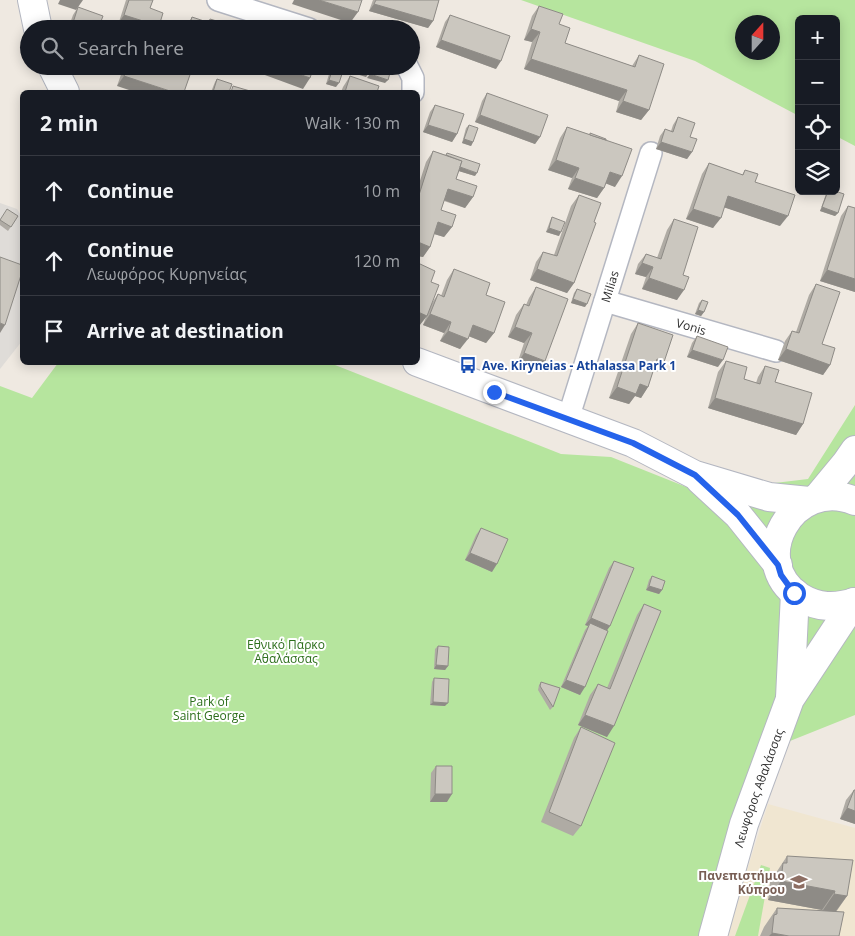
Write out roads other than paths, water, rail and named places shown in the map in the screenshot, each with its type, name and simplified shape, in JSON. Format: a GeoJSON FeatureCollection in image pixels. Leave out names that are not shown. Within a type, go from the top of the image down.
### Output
{"type":"FeatureCollection","features":[{"type":"Feature","properties":{"kind":"main road"},"geometry":{"type":"LineString","coordinates":[[32,0],[36,20]]}},
{"type":"Feature","properties":{"kind":"main road"},"geometry":{"type":"LineString","coordinates":[[56,75],[64,90]]}},
{"type":"Feature","properties":{"kind":"main road"},"geometry":{"type":"LineString","coordinates":[[420,363],[633,443],[695,475],[769,497],[813,499],[837,496],[855,501]]}},
{"type":"Feature","properties":{"kind":"main road"},"geometry":{"type":"LineString","coordinates":[[855,450],[846,463],[813,499],[796,509],[785,520],[778,534],[776,550],[781,575],[794,593],[808,602],[823,606],[839,607],[855,602]]}},
{"type":"Feature","properties":{"kind":"main road"},"geometry":{"type":"LineString","coordinates":[[695,475],[738,515],[778,565]]}},
{"type":"Feature","properties":{"kind":"main road","name":"Λεωφόρος Αθαλάσσας"},"geometry":{"type":"LineString","coordinates":[[790,699],[794,593]]}},
{"type":"Feature","properties":{"kind":"main road","name":"Λεωφόρος Αθαλάσσας"},"geometry":{"type":"LineString","coordinates":[[713,936],[744,824],[790,699],[855,602]]}},
{"type":"Feature","properties":{"kind":"street"},"geometry":{"type":"LineString","coordinates":[[218,0],[281,20]]}},
{"type":"Feature","properties":{"kind":"street"},"geometry":{"type":"LineString","coordinates":[[412,75],[413,90]]}},
{"type":"Feature","properties":{"kind":"street","name":"Milias"},"geometry":{"type":"LineString","coordinates":[[568,419],[651,153]]}},
{"type":"Feature","properties":{"kind":"street","name":"Vonis"},"geometry":{"type":"LineString","coordinates":[[605,301],[776,352]]}},
{"type":"Feature","properties":{"kind":"place","name":"Ave. Kiryneias - Athalassa Park 1"},"geometry":{"type":"Point","coordinates":[468,365]}},
{"type":"Feature","properties":{"kind":"place","name":"Πανεπιστήμιο Κύπρου"},"geometry":{"type":"Point","coordinates":[799,882]}},
{"type":"Feature","properties":{"kind":"park label","name":"Εθνικό Πάρκο Αθαλάσσας"},"geometry":{"type":"Point","coordinates":[286,651]}},
{"type":"Feature","properties":{"kind":"park label","name":"Park of Saint George"},"geometry":{"type":"Point","coordinates":[209,708]}}]}
